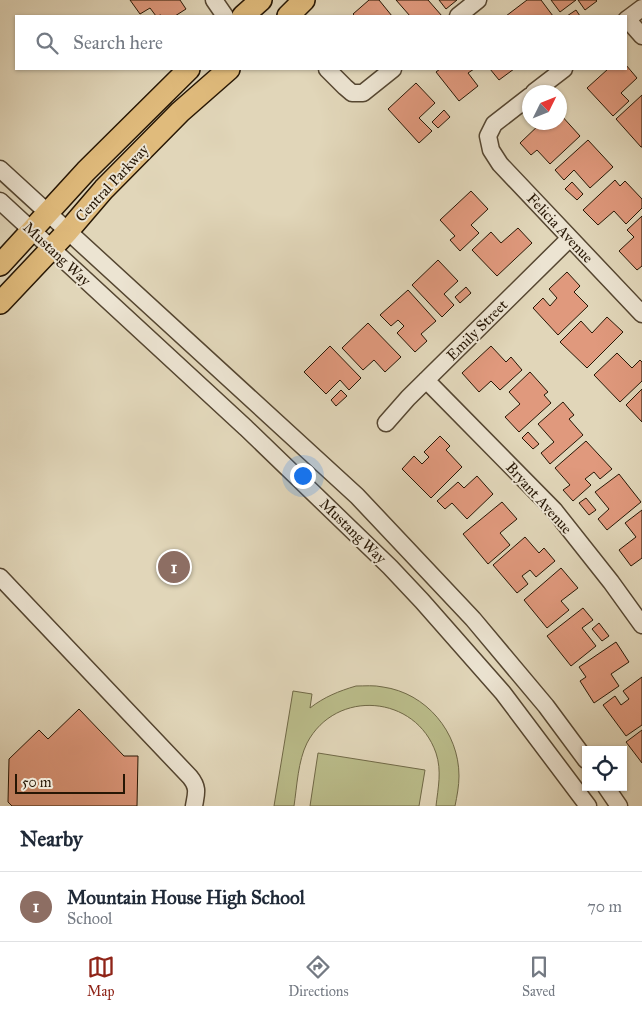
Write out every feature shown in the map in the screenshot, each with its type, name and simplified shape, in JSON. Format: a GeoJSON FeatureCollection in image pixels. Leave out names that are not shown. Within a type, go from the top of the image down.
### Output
{"type":"FeatureCollection","features":[{"type":"Feature","properties":{"kind":"main road"},"geometry":{"type":"LineString","coordinates":[[244,15],[261,0]]}},
{"type":"Feature","properties":{"kind":"main road"},"geometry":{"type":"LineString","coordinates":[[289,15],[304,0]]}},
{"type":"Feature","properties":{"kind":"main road","name":"Central Parkway"},"geometry":{"type":"LineString","coordinates":[[0,265],[93,164],[188,70]]}},
{"type":"Feature","properties":{"kind":"main road","name":"Central Parkway"},"geometry":{"type":"LineString","coordinates":[[0,303],[68,231],[104,189],[180,112],[228,70]]}},
{"type":"Feature","properties":{"kind":"street"},"geometry":{"type":"LineString","coordinates":[[214,0],[224,15]]}},
{"type":"Feature","properties":{"kind":"street"},"geometry":{"type":"LineString","coordinates":[[459,15],[478,0]]}},
{"type":"Feature","properties":{"kind":"street"},"geometry":{"type":"LineString","coordinates":[[627,19],[642,8]]}},
{"type":"Feature","properties":{"kind":"street"},"geometry":{"type":"LineString","coordinates":[[627,21],[642,36]]}},
{"type":"Feature","properties":{"kind":"street"},"geometry":{"type":"LineString","coordinates":[[328,70],[352,93],[363,92],[392,70]]}},
{"type":"Feature","properties":{"kind":"street"},"geometry":{"type":"LineString","coordinates":[[543,85],[563,70]]}},
{"type":"Feature","properties":{"kind":"street","name":"Felicia Avenue"},"geometry":{"type":"LineString","coordinates":[[522,102],[494,124],[488,136],[491,150],[500,164],[642,314]]}},
{"type":"Feature","properties":{"kind":"street","name":"Mustang Way"},"geometry":{"type":"LineString","coordinates":[[0,169],[364,503],[473,619],[546,706],[582,755]]}},
{"type":"Feature","properties":{"kind":"street","name":"Mustang Way"},"geometry":{"type":"LineString","coordinates":[[0,201],[246,428],[390,567],[503,693],[588,806]]}},
{"type":"Feature","properties":{"kind":"street","name":"Emily Street"},"geometry":{"type":"LineString","coordinates":[[386,423],[408,398],[570,238]]}},
{"type":"Feature","properties":{"kind":"street","name":"Bryant Avenue"},"geometry":{"type":"LineString","coordinates":[[426,380],[554,510],[611,582],[642,625]]}},
{"type":"Feature","properties":{"kind":"street"},"geometry":{"type":"LineString","coordinates":[[0,577],[193,781],[196,785],[194,801]]}},
{"type":"Feature","properties":{"kind":"street"},"geometry":{"type":"LineString","coordinates":[[609,791],[619,806]]}},
{"type":"Feature","properties":{"kind":"green space"},"geometry":{"type":"Polygon","coordinates":[[[356,686],[376,686],[399,691],[413,697],[437,717],[453,744],[457,760],[459,780],[455,806],[436,806],[439,766],[436,753],[426,734],[411,719],[394,710],[375,706],[355,707],[337,713],[320,725],[304,750],[298,774],[294,806],[274,806],[293,691],[312,694],[310,708],[332,695],[356,686]]]}},
{"type":"Feature","properties":{"kind":"green space"},"geometry":{"type":"Polygon","coordinates":[[[318,753],[425,770],[419,806],[310,806],[318,753]]]}},
{"type":"Feature","properties":{"kind":"building"},"geometry":{"type":"Polygon","coordinates":[[[130,0],[180,0],[186,9],[177,15],[155,15],[150,8],[140,14],[130,0]]]}},
{"type":"Feature","properties":{"kind":"building"},"geometry":{"type":"Polygon","coordinates":[[[369,0],[379,0],[391,15],[354,15],[369,0]]]}},
{"type":"Feature","properties":{"kind":"building"},"geometry":{"type":"Polygon","coordinates":[[[396,0],[428,0],[441,15],[409,15],[396,0]]]}},
{"type":"Feature","properties":{"kind":"building"},"geometry":{"type":"Polygon","coordinates":[[[439,0],[457,0],[446,9],[439,0]]]}},
{"type":"Feature","properties":{"kind":"building"},"geometry":{"type":"Polygon","coordinates":[[[527,0],[541,0],[552,15],[507,15],[527,0]]]}},
{"type":"Feature","properties":{"kind":"building"},"geometry":{"type":"Polygon","coordinates":[[[551,0],[576,0],[560,12],[551,0]]]}},
{"type":"Feature","properties":{"kind":"building"},"geometry":{"type":"Polygon","coordinates":[[[578,0],[596,0],[597,1],[585,10],[578,0]]]}},
{"type":"Feature","properties":{"kind":"building"},"geometry":{"type":"Polygon","coordinates":[[[576,10],[579,15],[568,15],[576,10]]]}},
{"type":"Feature","properties":{"kind":"building"},"geometry":{"type":"Polygon","coordinates":[[[627,66],[637,78],[621,93],[629,101],[613,116],[587,88],[607,70],[627,70],[627,66]]]}},
{"type":"Feature","properties":{"kind":"building"},"geometry":{"type":"Polygon","coordinates":[[[439,70],[472,70],[468,73],[478,86],[459,101],[436,72],[439,70]]]}},
{"type":"Feature","properties":{"kind":"building"},"geometry":{"type":"Polygon","coordinates":[[[491,70],[513,70],[499,80],[491,70]]]}},
{"type":"Feature","properties":{"kind":"building"},"geometry":{"type":"Polygon","coordinates":[[[416,83],[435,103],[419,118],[432,131],[419,143],[388,109],[416,83]]]}},
{"type":"Feature","properties":{"kind":"building"},"geometry":{"type":"Polygon","coordinates":[[[642,95],[642,147],[641,147],[616,119],[642,95]]]}},
{"type":"Feature","properties":{"kind":"building"},"geometry":{"type":"Polygon","coordinates":[[[444,110],[450,117],[438,128],[432,122],[444,110]]]}},
{"type":"Feature","properties":{"kind":"building"},"geometry":{"type":"Polygon","coordinates":[[[567,122],[580,136],[550,164],[537,150],[531,155],[520,143],[534,130],[567,130],[567,122]]]}},
{"type":"Feature","properties":{"kind":"building"},"geometry":{"type":"Polygon","coordinates":[[[588,140],[613,167],[590,188],[574,170],[564,180],[555,170],[588,140]]]}},
{"type":"Feature","properties":{"kind":"building"},"geometry":{"type":"Polygon","coordinates":[[[615,180],[620,186],[625,181],[642,199],[642,208],[626,224],[614,211],[598,225],[583,210],[615,180]]]}},
{"type":"Feature","properties":{"kind":"building"},"geometry":{"type":"Polygon","coordinates":[[[572,182],[583,194],[577,200],[565,189],[572,182]]]}},
{"type":"Feature","properties":{"kind":"building"},"geometry":{"type":"Polygon","coordinates":[[[471,191],[488,209],[471,225],[479,233],[460,251],[450,240],[455,236],[440,220],[471,191]]]}},
{"type":"Feature","properties":{"kind":"building"},"geometry":{"type":"Polygon","coordinates":[[[642,216],[642,266],[637,270],[619,251],[634,237],[627,230],[642,216]]]}},
{"type":"Feature","properties":{"kind":"building"},"geometry":{"type":"Polygon","coordinates":[[[518,228],[532,243],[497,276],[472,250],[491,232],[501,243],[518,228]]]}},
{"type":"Feature","properties":{"kind":"building"},"geometry":{"type":"Polygon","coordinates":[[[438,260],[458,281],[444,294],[454,305],[442,317],[412,285],[438,260]]]}},
{"type":"Feature","properties":{"kind":"building"},"geometry":{"type":"Polygon","coordinates":[[[567,272],[580,286],[574,292],[588,306],[558,335],[533,308],[543,298],[550,306],[557,298],[549,289],[567,272]]]}},
{"type":"Feature","properties":{"kind":"building"},"geometry":{"type":"Polygon","coordinates":[[[466,287],[471,293],[460,303],[455,297],[466,287]]]}},
{"type":"Feature","properties":{"kind":"building"},"geometry":{"type":"Polygon","coordinates":[[[408,290],[436,321],[421,334],[427,341],[415,352],[397,333],[404,326],[398,320],[391,326],[380,315],[408,290]]]}},
{"type":"Feature","properties":{"kind":"building"},"geometry":{"type":"Polygon","coordinates":[[[607,317],[623,332],[587,368],[560,342],[581,321],[592,333],[607,317]]]}},
{"type":"Feature","properties":{"kind":"building"},"geometry":{"type":"Polygon","coordinates":[[[368,323],[401,357],[385,372],[374,360],[363,370],[342,348],[368,323]]]}},
{"type":"Feature","properties":{"kind":"building"},"geometry":{"type":"Polygon","coordinates":[[[330,346],[361,378],[349,390],[340,380],[326,394],[304,372],[330,346]]]}},
{"type":"Feature","properties":{"kind":"building"},"geometry":{"type":"Polygon","coordinates":[[[491,346],[506,362],[511,357],[522,370],[500,390],[491,381],[479,392],[462,373],[491,346]]]}},
{"type":"Feature","properties":{"kind":"building"},"geometry":{"type":"Polygon","coordinates":[[[617,353],[632,368],[640,360],[642,362],[642,381],[620,402],[594,375],[617,353]]]}},
{"type":"Feature","properties":{"kind":"building"},"geometry":{"type":"Polygon","coordinates":[[[530,372],[548,392],[544,395],[551,403],[519,432],[505,417],[520,404],[509,392],[530,372]]]}},
{"type":"Feature","properties":{"kind":"building"},"geometry":{"type":"Polygon","coordinates":[[[642,389],[642,422],[626,405],[642,389]]]}},
{"type":"Feature","properties":{"kind":"building"},"geometry":{"type":"Polygon","coordinates":[[[341,390],[347,396],[336,406],[331,400],[341,390]]]}},
{"type":"Feature","properties":{"kind":"building"},"geometry":{"type":"Polygon","coordinates":[[[563,402],[574,415],[569,419],[583,435],[550,464],[541,453],[554,442],[538,424],[563,402]]]}},
{"type":"Feature","properties":{"kind":"building"},"geometry":{"type":"Polygon","coordinates":[[[528,432],[539,444],[533,449],[522,438],[528,432]]]}},
{"type":"Feature","properties":{"kind":"building"},"geometry":{"type":"Polygon","coordinates":[[[440,436],[450,446],[446,450],[462,467],[431,498],[402,469],[414,456],[422,464],[429,457],[424,452],[440,436]]]}},
{"type":"Feature","properties":{"kind":"building"},"geometry":{"type":"Polygon","coordinates":[[[586,441],[612,469],[600,479],[594,472],[585,479],[591,485],[573,501],[563,490],[570,485],[555,468],[586,441]]]}},
{"type":"Feature","properties":{"kind":"building"},"geometry":{"type":"Polygon","coordinates":[[[619,474],[641,502],[607,530],[598,519],[609,509],[595,492],[619,474]]]}},
{"type":"Feature","properties":{"kind":"building"},"geometry":{"type":"Polygon","coordinates":[[[477,476],[493,494],[467,519],[452,503],[445,509],[437,501],[458,482],[464,488],[477,476]]]}},
{"type":"Feature","properties":{"kind":"building"},"geometry":{"type":"Polygon","coordinates":[[[586,498],[596,510],[589,515],[579,503],[586,498]]]}},
{"type":"Feature","properties":{"kind":"building"},"geometry":{"type":"Polygon","coordinates":[[[502,502],[517,519],[500,533],[510,545],[488,564],[463,534],[502,502]]]}},
{"type":"Feature","properties":{"kind":"building"},"geometry":{"type":"Polygon","coordinates":[[[642,510],[642,558],[631,566],[619,550],[636,537],[625,523],[642,510]]]}},
{"type":"Feature","properties":{"kind":"building"},"geometry":{"type":"Polygon","coordinates":[[[525,537],[539,553],[544,548],[555,561],[536,577],[530,570],[522,576],[528,584],[517,593],[493,565],[525,537]]]}},
{"type":"Feature","properties":{"kind":"building"},"geometry":{"type":"Polygon","coordinates":[[[561,568],[578,588],[561,601],[569,610],[547,628],[524,600],[561,568]]]}},
{"type":"Feature","properties":{"kind":"building"},"geometry":{"type":"Polygon","coordinates":[[[583,608],[593,620],[582,628],[596,646],[571,666],[547,636],[583,608]]]}},
{"type":"Feature","properties":{"kind":"building"},"geometry":{"type":"Polygon","coordinates":[[[599,623],[609,636],[602,641],[592,629],[599,623]]]}},
{"type":"Feature","properties":{"kind":"building"},"geometry":{"type":"Polygon","coordinates":[[[616,642],[629,662],[611,674],[619,686],[594,703],[580,681],[586,677],[579,667],[616,642]]]}},
{"type":"Feature","properties":{"kind":"building"},"geometry":{"type":"Polygon","coordinates":[[[642,677],[642,725],[626,736],[603,705],[615,696],[621,705],[629,699],[623,691],[642,677]]]}},
{"type":"Feature","properties":{"kind":"building"},"geometry":{"type":"Polygon","coordinates":[[[79,709],[124,756],[138,756],[137,806],[12,806],[8,802],[9,759],[39,730],[48,739],[79,709]]]}},
{"type":"Feature","properties":{"kind":"building"},"geometry":{"type":"Polygon","coordinates":[[[642,730],[642,763],[626,742],[642,730]]]}},
{"type":"Feature","properties":{"kind":"place","name":"Mountain House High School"},"geometry":{"type":"Point","coordinates":[174,567]}}]}
